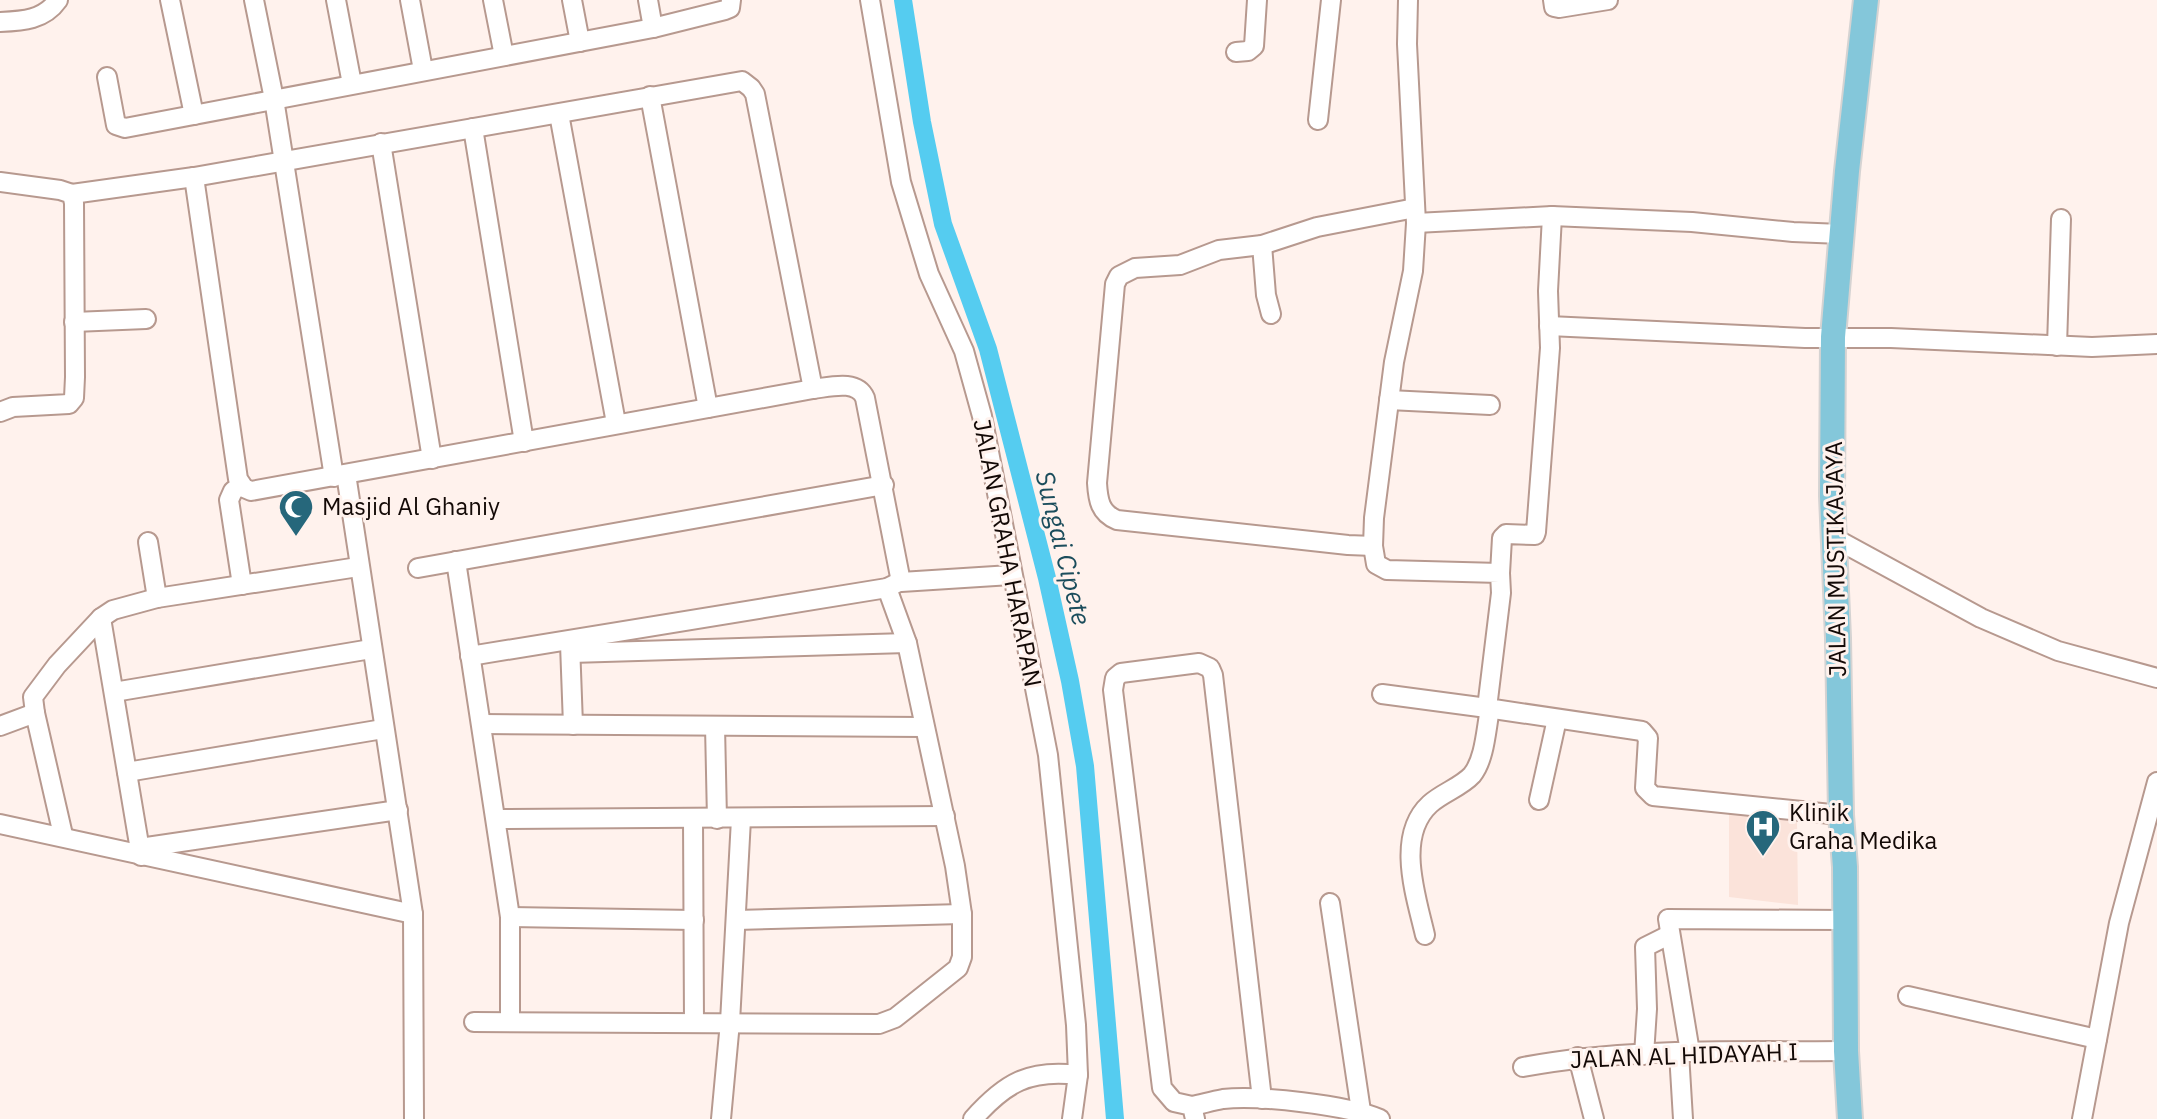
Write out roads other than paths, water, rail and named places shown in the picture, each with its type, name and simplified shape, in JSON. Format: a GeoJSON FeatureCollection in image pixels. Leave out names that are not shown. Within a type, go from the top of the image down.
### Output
{"type":"FeatureCollection","features":[{"type":"Feature","properties":{"kind":"main road","name":"JALAN MUSTIKAJAYA"},"geometry":{"type":"LineString","coordinates":[[1850,1119],[1832,496],[1833,337],[1866,0]]}},
{"type":"Feature","properties":{"kind":"street"},"geometry":{"type":"LineString","coordinates":[[0,22],[48,13],[58,0]]}},
{"type":"Feature","properties":{"kind":"street"},"geometry":{"type":"LineString","coordinates":[[170,0],[194,115]]}},
{"type":"Feature","properties":{"kind":"street"},"geometry":{"type":"LineString","coordinates":[[254,0],[358,567],[413,914],[414,1119]]}},
{"type":"Feature","properties":{"kind":"street"},"geometry":{"type":"LineString","coordinates":[[336,0],[352,84]]}},
{"type":"Feature","properties":{"kind":"street"},"geometry":{"type":"LineString","coordinates":[[410,0],[423,70]]}},
{"type":"Feature","properties":{"kind":"street"},"geometry":{"type":"LineString","coordinates":[[493,0],[504,56]]}},
{"type":"Feature","properties":{"kind":"street"},"geometry":{"type":"LineString","coordinates":[[572,0],[580,42]]}},
{"type":"Feature","properties":{"kind":"street"},"geometry":{"type":"LineString","coordinates":[[648,0],[653,28]]}},
{"type":"Feature","properties":{"kind":"street"},"geometry":{"type":"LineString","coordinates":[[107,77],[119,128],[653,28],[725,10],[730,8],[731,0]]}},
{"type":"Feature","properties":{"kind":"street","name":"JALAN GRAHA HARAPAN"},"geometry":{"type":"LineString","coordinates":[[870,0],[898,169],[929,274],[968,364],[982,416],[1048,755],[1076,1025],[1078,1075],[1072,1119]]}},
{"type":"Feature","properties":{"kind":"street"},"geometry":{"type":"LineString","coordinates":[[1236,52],[1248,51],[1254,46],[1257,0]]}},
{"type":"Feature","properties":{"kind":"street"},"geometry":{"type":"LineString","coordinates":[[1318,120],[1331,0]]}},
{"type":"Feature","properties":{"kind":"street"},"geometry":{"type":"LineString","coordinates":[[1408,0],[1407,58],[1416,216],[1413,271],[1394,362],[1373,546],[1376,564],[1387,570],[1500,573]]}},
{"type":"Feature","properties":{"kind":"street"},"geometry":{"type":"LineString","coordinates":[[1553,0],[1556,8],[1608,0]]}},
{"type":"Feature","properties":{"kind":"street"},"geometry":{"type":"LineString","coordinates":[[0,182],[72,194],[194,177],[742,81],[751,88],[813,389]]}},
{"type":"Feature","properties":{"kind":"street"},"geometry":{"type":"LineString","coordinates":[[650,96],[708,408]]}},
{"type":"Feature","properties":{"kind":"street"},"geometry":{"type":"LineString","coordinates":[[559,114],[616,423]]}},
{"type":"Feature","properties":{"kind":"street"},"geometry":{"type":"LineString","coordinates":[[473,128],[524,442]]}},
{"type":"Feature","properties":{"kind":"street"},"geometry":{"type":"LineString","coordinates":[[381,143],[432,459]]}},
{"type":"Feature","properties":{"kind":"street"},"geometry":{"type":"LineString","coordinates":[[194,177],[240,486]]}},
{"type":"Feature","properties":{"kind":"street"},"geometry":{"type":"LineString","coordinates":[[0,412],[13,407],[64,405],[74,400],[72,194]]}},
{"type":"Feature","properties":{"kind":"street"},"geometry":{"type":"LineString","coordinates":[[1373,546],[1108,517],[1098,498],[1097,483],[1115,284],[1119,276],[1135,268],[1180,265],[1219,250],[1262,245],[1317,227],[1416,216],[1552,216],[1692,222],[1841,234]]}},
{"type":"Feature","properties":{"kind":"street"},"geometry":{"type":"LineString","coordinates":[[1425,935],[1411,875],[1412,840],[1418,821],[1429,804],[1472,775],[1480,757],[1501,593],[1502,538],[1506,534],[1535,535],[1536,532],[1550,348],[1548,291],[1552,216]]}},
{"type":"Feature","properties":{"kind":"street"},"geometry":{"type":"LineString","coordinates":[[2057,346],[2061,219]]}},
{"type":"Feature","properties":{"kind":"street"},"geometry":{"type":"LineString","coordinates":[[1262,245],[1266,295],[1271,314]]}},
{"type":"Feature","properties":{"kind":"street"},"geometry":{"type":"LineString","coordinates":[[74,322],[146,319]]}},
{"type":"Feature","properties":{"kind":"street"},"geometry":{"type":"LineString","coordinates":[[1549,326],[2057,346],[2157,344]]}},
{"type":"Feature","properties":{"kind":"street"},"geometry":{"type":"LineString","coordinates":[[240,486],[251,491],[340,476],[813,389],[855,386],[862,390],[884,485],[894,585],[955,866],[962,914],[962,957],[958,968],[887,1022],[872,1025],[474,1022]]}},
{"type":"Feature","properties":{"kind":"street"},"geometry":{"type":"LineString","coordinates":[[1389,400],[1490,405]]}},
{"type":"Feature","properties":{"kind":"street"},"geometry":{"type":"LineString","coordinates":[[418,568],[884,485]]}},
{"type":"Feature","properties":{"kind":"street"},"geometry":{"type":"LineString","coordinates":[[240,486],[233,491],[229,500],[242,585]]}},
{"type":"Feature","properties":{"kind":"street"},"geometry":{"type":"LineString","coordinates":[[1834,538],[1981,618],[2058,651],[2157,678]]}},
{"type":"Feature","properties":{"kind":"street"},"geometry":{"type":"LineString","coordinates":[[148,542],[157,598]]}},
{"type":"Feature","properties":{"kind":"street"},"geometry":{"type":"LineString","coordinates":[[456,561],[510,917],[510,1022]]}},
{"type":"Feature","properties":{"kind":"street"},"geometry":{"type":"LineString","coordinates":[[63,835],[35,713],[35,692],[101,618],[123,607],[157,598],[358,567]]}},
{"type":"Feature","properties":{"kind":"street"},"geometry":{"type":"LineString","coordinates":[[470,656],[570,646],[894,585],[1011,575]]}},
{"type":"Feature","properties":{"kind":"street"},"geometry":{"type":"LineString","coordinates":[[101,618],[141,852]]}},
{"type":"Feature","properties":{"kind":"street"},"geometry":{"type":"LineString","coordinates":[[570,646],[907,643]]}},
{"type":"Feature","properties":{"kind":"street"},"geometry":{"type":"LineString","coordinates":[[570,646],[573,725]]}},
{"type":"Feature","properties":{"kind":"street"},"geometry":{"type":"LineString","coordinates":[[114,692],[371,649]]}},
{"type":"Feature","properties":{"kind":"street"},"geometry":{"type":"LineString","coordinates":[[1262,1099],[1216,688],[1210,668],[1199,663],[1121,673],[1115,678],[1113,690],[1162,1088],[1174,1102],[1193,1113],[1223,1099],[1262,1099],[1361,1111],[1380,1119]]}},
{"type":"Feature","properties":{"kind":"street"},"geometry":{"type":"LineString","coordinates":[[1382,694],[1645,733],[1648,738],[1645,788],[1653,796],[1841,815]]}},
{"type":"Feature","properties":{"kind":"street"},"geometry":{"type":"LineString","coordinates":[[0,726],[35,713]]}},
{"type":"Feature","properties":{"kind":"street"},"geometry":{"type":"LineString","coordinates":[[1539,800],[1557,719]]}},
{"type":"Feature","properties":{"kind":"street"},"geometry":{"type":"LineString","coordinates":[[482,724],[924,727]]}},
{"type":"Feature","properties":{"kind":"street"},"geometry":{"type":"LineString","coordinates":[[715,726],[717,819]]}},
{"type":"Feature","properties":{"kind":"street"},"geometry":{"type":"LineString","coordinates":[[127,772],[383,729]]}},
{"type":"Feature","properties":{"kind":"street"},"geometry":{"type":"LineString","coordinates":[[2082,1119],[2119,923],[2157,782]]}},
{"type":"Feature","properties":{"kind":"street"},"geometry":{"type":"LineString","coordinates":[[141,852],[398,810]]}},
{"type":"Feature","properties":{"kind":"street"},"geometry":{"type":"LineString","coordinates":[[497,819],[945,816]]}},
{"type":"Feature","properties":{"kind":"street"},"geometry":{"type":"LineString","coordinates":[[693,819],[694,1022]]}},
{"type":"Feature","properties":{"kind":"street"},"geometry":{"type":"LineString","coordinates":[[721,1119],[730,1022],[741,819]]}},
{"type":"Feature","properties":{"kind":"street"},"geometry":{"type":"LineString","coordinates":[[0,824],[63,835],[413,914]]}},
{"type":"Feature","properties":{"kind":"street"},"geometry":{"type":"LineString","coordinates":[[1330,903],[1361,1111]]}},
{"type":"Feature","properties":{"kind":"street"},"geometry":{"type":"LineString","coordinates":[[736,920],[962,914]]}},
{"type":"Feature","properties":{"kind":"street"},"geometry":{"type":"LineString","coordinates":[[510,917],[694,920]]}},
{"type":"Feature","properties":{"kind":"street"},"geometry":{"type":"LineString","coordinates":[[1683,1119],[1684,1052],[1667,922],[1672,917],[1844,920]]}},
{"type":"Feature","properties":{"kind":"street"},"geometry":{"type":"LineString","coordinates":[[1644,1055],[1647,1009],[1645,947],[1669,935]]}},
{"type":"Feature","properties":{"kind":"street"},"geometry":{"type":"LineString","coordinates":[[1908,996],[2097,1039]]}},
{"type":"Feature","properties":{"kind":"street","name":"JALAN AL HIDAYAH I"},"geometry":{"type":"LineString","coordinates":[[1523,1067],[1578,1057],[1684,1052],[1846,1051]]}},
{"type":"Feature","properties":{"kind":"street"},"geometry":{"type":"LineString","coordinates":[[1578,1057],[1594,1119]]}},
{"type":"Feature","properties":{"kind":"street"},"geometry":{"type":"LineString","coordinates":[[973,1119],[1009,1085],[1031,1076],[1054,1072],[1078,1075]]}},
{"type":"Feature","properties":{"kind":"waterway","name":"Sungai Cipete"},"geometry":{"type":"LineString","coordinates":[[903,0],[922,122],[943,224],[988,349],[1070,681],[1085,766],[1115,1119]]}},
{"type":"Feature","properties":{"kind":"place","name":"Masjid Al Ghaniy"},"geometry":{"type":"Point","coordinates":[296,538]}},
{"type":"Feature","properties":{"kind":"place","name":"Klinik Graha Medika"},"geometry":{"type":"Point","coordinates":[1763,858]}}]}
